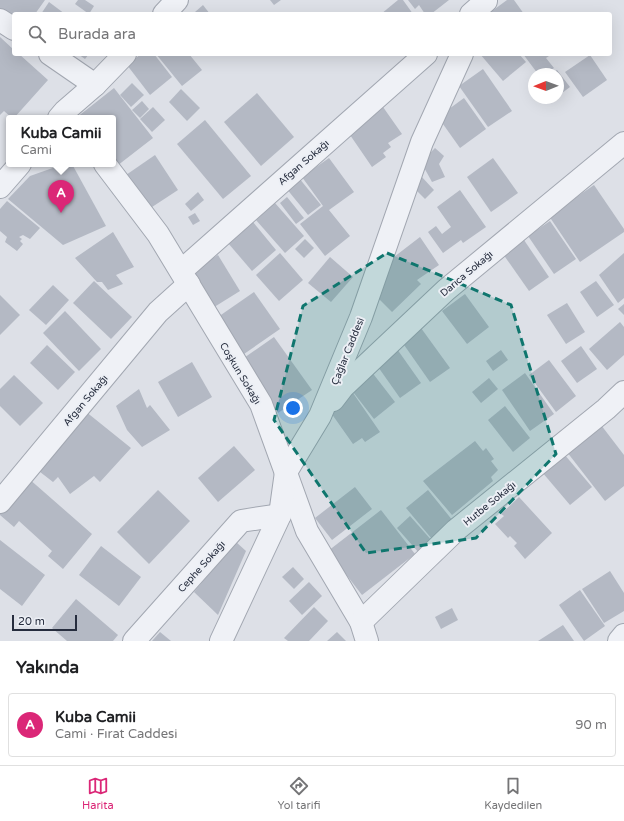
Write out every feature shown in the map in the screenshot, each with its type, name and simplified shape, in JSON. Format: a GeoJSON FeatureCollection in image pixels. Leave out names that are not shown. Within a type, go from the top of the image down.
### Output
{"type":"FeatureCollection","features":[{"type":"Feature","properties":{"kind":"street"},"geometry":{"type":"LineString","coordinates":[[166,12],[177,0]]}},
{"type":"Feature","properties":{"kind":"street"},"geometry":{"type":"LineString","coordinates":[[0,20],[12,28]]}},
{"type":"Feature","properties":{"kind":"street"},"geometry":{"type":"LineString","coordinates":[[53,56],[95,85]]}},
{"type":"Feature","properties":{"kind":"street"},"geometry":{"type":"LineString","coordinates":[[65,115],[123,56]]}},
{"type":"Feature","properties":{"kind":"street","name":"Afgan Sokağı"},"geometry":{"type":"LineString","coordinates":[[0,502],[185,278],[424,56]]}},
{"type":"Feature","properties":{"kind":"street","name":"Çağlar Caddesi"},"geometry":{"type":"LineString","coordinates":[[221,641],[280,515],[286,472],[320,416],[361,317],[422,142],[461,56]]}},
{"type":"Feature","properties":{"kind":"street","name":"Darıca Sokağı"},"geometry":{"type":"LineString","coordinates":[[320,416],[343,387],[446,290],[624,143]]}},
{"type":"Feature","properties":{"kind":"street"},"geometry":{"type":"LineString","coordinates":[[0,187],[17,167]]}},
{"type":"Feature","properties":{"kind":"street","name":"Coşkun Sokağı"},"geometry":{"type":"LineString","coordinates":[[107,167],[158,234],[261,404],[307,531],[364,632]]}},
{"type":"Feature","properties":{"kind":"street","name":"Hutbe Sokağı"},"geometry":{"type":"LineString","coordinates":[[364,632],[456,530],[606,409],[624,392]]}},
{"type":"Feature","properties":{"kind":"street","name":"Cephe Sokağı"},"geometry":{"type":"LineString","coordinates":[[134,641],[241,521],[280,515]]}},
{"type":"Feature","properties":{"kind":"street"},"geometry":{"type":"LineString","coordinates":[[619,641],[624,635]]}},
{"type":"Feature","properties":{"kind":"highlighted area"},"geometry":{"type":"Polygon","coordinates":[[[387,253],[511,305],[556,454],[476,538],[366,553],[274,420],[303,306],[387,253]]]}},
{"type":"Feature","properties":{"kind":"building"},"geometry":{"type":"Polygon","coordinates":[[[0,0],[45,0],[36,12],[12,12],[12,19],[0,10],[0,0]]]}},
{"type":"Feature","properties":{"kind":"building"},"geometry":{"type":"Polygon","coordinates":[[[78,0],[85,0],[94,6],[90,12],[86,12],[75,4],[78,0]]]}},
{"type":"Feature","properties":{"kind":"building"},"geometry":{"type":"Polygon","coordinates":[[[270,0],[281,0],[274,5],[270,0]]]}},
{"type":"Feature","properties":{"kind":"building"},"geometry":{"type":"Polygon","coordinates":[[[398,0],[403,0],[412,12],[383,12],[398,0]]]}},
{"type":"Feature","properties":{"kind":"building"},"geometry":{"type":"Polygon","coordinates":[[[408,0],[449,0],[434,12],[424,12],[419,5],[415,9],[408,0]]]}},
{"type":"Feature","properties":{"kind":"building"},"geometry":{"type":"Polygon","coordinates":[[[507,0],[514,0],[523,12],[491,12],[507,0]]]}},
{"type":"Feature","properties":{"kind":"building"},"geometry":{"type":"Polygon","coordinates":[[[49,2],[62,12],[42,12],[49,2]]]}},
{"type":"Feature","properties":{"kind":"building"},"geometry":{"type":"Polygon","coordinates":[[[203,5],[208,12],[195,12],[203,5]]]}},
{"type":"Feature","properties":{"kind":"building"},"geometry":{"type":"Polygon","coordinates":[[[0,37],[12,48],[12,56],[21,56],[48,80],[17,115],[9,115],[4,111],[0,115],[0,37]]]}},
{"type":"Feature","properties":{"kind":"building"},"geometry":{"type":"Polygon","coordinates":[[[138,56],[156,56],[172,77],[150,95],[127,65],[138,56]]]}},
{"type":"Feature","properties":{"kind":"building"},"geometry":{"type":"Polygon","coordinates":[[[158,56],[191,56],[202,70],[182,86],[158,56]]]}},
{"type":"Feature","properties":{"kind":"building"},"geometry":{"type":"Polygon","coordinates":[[[482,56],[521,56],[526,62],[503,81],[482,56]]]}},
{"type":"Feature","properties":{"kind":"building"},"geometry":{"type":"Polygon","coordinates":[[[524,56],[549,56],[546,58],[554,68],[534,68],[524,56]]]}},
{"type":"Feature","properties":{"kind":"building"},"geometry":{"type":"Polygon","coordinates":[[[591,56],[607,80],[583,97],[565,72],[591,56]]]}},
{"type":"Feature","properties":{"kind":"building"},"geometry":{"type":"Polygon","coordinates":[[[483,69],[512,111],[488,127],[459,86],[483,69]]]}},
{"type":"Feature","properties":{"kind":"building"},"geometry":{"type":"Polygon","coordinates":[[[564,79],[570,87],[564,92],[564,79]]]}},
{"type":"Feature","properties":{"kind":"building"},"geometry":{"type":"Polygon","coordinates":[[[132,83],[144,95],[131,107],[120,95],[132,83]]]}},
{"type":"Feature","properties":{"kind":"building"},"geometry":{"type":"Polygon","coordinates":[[[114,88],[153,138],[116,167],[116,115],[80,115],[114,88]]]}},
{"type":"Feature","properties":{"kind":"building"},"geometry":{"type":"Polygon","coordinates":[[[181,89],[200,108],[187,121],[169,102],[181,89]]]}},
{"type":"Feature","properties":{"kind":"building"},"geometry":{"type":"Polygon","coordinates":[[[257,93],[294,137],[261,166],[224,122],[257,93]]]}},
{"type":"Feature","properties":{"kind":"building"},"geometry":{"type":"Polygon","coordinates":[[[464,98],[486,129],[460,148],[438,117],[464,98]]]}},
{"type":"Feature","properties":{"kind":"building"},"geometry":{"type":"Polygon","coordinates":[[[142,101],[149,109],[140,118],[132,110],[142,101]]]}},
{"type":"Feature","properties":{"kind":"building"},"geometry":{"type":"Polygon","coordinates":[[[153,107],[165,120],[152,132],[140,119],[153,107]]]}},
{"type":"Feature","properties":{"kind":"building"},"geometry":{"type":"Polygon","coordinates":[[[383,107],[402,134],[388,143],[391,147],[383,153],[386,157],[372,167],[348,132],[383,107]]]}},
{"type":"Feature","properties":{"kind":"building"},"geometry":{"type":"Polygon","coordinates":[[[205,120],[251,176],[223,199],[177,144],[205,120]]]}},
{"type":"Feature","properties":{"kind":"building"},"geometry":{"type":"Polygon","coordinates":[[[435,148],[444,156],[439,164],[445,177],[432,182],[421,162],[435,148]]]}},
{"type":"Feature","properties":{"kind":"building"},"geometry":{"type":"Polygon","coordinates":[[[155,155],[178,190],[149,209],[126,175],[155,155]]]}},
{"type":"Feature","properties":{"kind":"building"},"geometry":{"type":"Polygon","coordinates":[[[329,158],[354,192],[329,210],[350,236],[325,256],[300,224],[323,206],[302,177],[329,158]]]}},
{"type":"Feature","properties":{"kind":"building"},"geometry":{"type":"Polygon","coordinates":[[[493,158],[518,193],[491,212],[467,177],[493,158]]]}},
{"type":"Feature","properties":{"kind":"building"},"geometry":{"type":"Polygon","coordinates":[[[56,167],[74,167],[106,226],[63,245],[8,199],[30,176],[56,167]]]}},
{"type":"Feature","properties":{"kind":"building"},"geometry":{"type":"Polygon","coordinates":[[[420,175],[434,190],[425,199],[410,184],[420,175]]]}},
{"type":"Feature","properties":{"kind":"building"},"geometry":{"type":"Polygon","coordinates":[[[299,178],[321,205],[308,215],[286,188],[299,178]]]}},
{"type":"Feature","properties":{"kind":"building"},"geometry":{"type":"Polygon","coordinates":[[[594,185],[624,229],[624,232],[580,262],[549,216],[594,185]]]}},
{"type":"Feature","properties":{"kind":"building"},"geometry":{"type":"Polygon","coordinates":[[[460,190],[486,227],[463,243],[461,240],[443,253],[428,232],[436,226],[442,234],[451,227],[437,207],[460,190]]]}},
{"type":"Feature","properties":{"kind":"building"},"geometry":{"type":"Polygon","coordinates":[[[198,192],[204,200],[191,211],[185,204],[198,192]]]}},
{"type":"Feature","properties":{"kind":"building"},"geometry":{"type":"Polygon","coordinates":[[[287,197],[304,218],[296,224],[280,203],[287,197]]]}},
{"type":"Feature","properties":{"kind":"building"},"geometry":{"type":"Polygon","coordinates":[[[7,201],[40,228],[30,239],[23,235],[19,237],[22,239],[20,241],[23,244],[17,251],[5,242],[7,237],[0,231],[0,209],[7,201]]]}},
{"type":"Feature","properties":{"kind":"building"},"geometry":{"type":"Polygon","coordinates":[[[275,203],[304,236],[285,253],[256,220],[275,203]]]}},
{"type":"Feature","properties":{"kind":"building"},"geometry":{"type":"Polygon","coordinates":[[[195,213],[200,221],[193,225],[188,217],[195,213]]]}},
{"type":"Feature","properties":{"kind":"building"},"geometry":{"type":"Polygon","coordinates":[[[550,221],[576,259],[554,274],[528,236],[550,221]]]}},
{"type":"Feature","properties":{"kind":"building"},"geometry":{"type":"Polygon","coordinates":[[[253,222],[276,250],[252,271],[228,243],[253,222]]]}},
{"type":"Feature","properties":{"kind":"building"},"geometry":{"type":"Polygon","coordinates":[[[113,232],[134,267],[116,275],[123,284],[108,290],[102,282],[97,282],[75,258],[113,232]]]}},
{"type":"Feature","properties":{"kind":"building"},"geometry":{"type":"Polygon","coordinates":[[[420,237],[439,265],[417,280],[421,284],[392,312],[371,291],[376,275],[394,257],[420,237]]]}},
{"type":"Feature","properties":{"kind":"building"},"geometry":{"type":"Polygon","coordinates":[[[305,239],[314,248],[304,258],[295,249],[305,239]]]}},
{"type":"Feature","properties":{"kind":"building"},"geometry":{"type":"Polygon","coordinates":[[[524,240],[549,277],[529,291],[503,254],[524,240]]]}},
{"type":"Feature","properties":{"kind":"building"},"geometry":{"type":"Polygon","coordinates":[[[280,253],[303,280],[279,301],[256,275],[280,253]]]}},
{"type":"Feature","properties":{"kind":"building"},"geometry":{"type":"Polygon","coordinates":[[[624,253],[624,298],[618,303],[599,275],[624,253]]]}},
{"type":"Feature","properties":{"kind":"building"},"geometry":{"type":"Polygon","coordinates":[[[218,255],[240,291],[211,309],[189,273],[218,255]]]}},
{"type":"Feature","properties":{"kind":"building"},"geometry":{"type":"Polygon","coordinates":[[[330,257],[353,277],[331,302],[308,283],[330,257]]]}},
{"type":"Feature","properties":{"kind":"building"},"geometry":{"type":"Polygon","coordinates":[[[94,281],[132,317],[111,339],[73,303],[94,281]]]}},
{"type":"Feature","properties":{"kind":"building"},"geometry":{"type":"Polygon","coordinates":[[[596,281],[614,305],[597,317],[580,292],[596,281]]]}},
{"type":"Feature","properties":{"kind":"building"},"geometry":{"type":"Polygon","coordinates":[[[53,285],[69,300],[46,325],[29,310],[53,285]]]}},
{"type":"Feature","properties":{"kind":"building"},"geometry":{"type":"Polygon","coordinates":[[[254,292],[280,329],[244,354],[218,317],[254,292]]]}},
{"type":"Feature","properties":{"kind":"building"},"geometry":{"type":"Polygon","coordinates":[[[465,294],[489,327],[467,344],[442,311],[465,294]]]}},
{"type":"Feature","properties":{"kind":"building"},"geometry":{"type":"Polygon","coordinates":[[[0,295],[20,315],[0,335],[0,295]]]}},
{"type":"Feature","properties":{"kind":"building"},"geometry":{"type":"Polygon","coordinates":[[[567,303],[585,332],[566,344],[547,315],[567,303]]]}},
{"type":"Feature","properties":{"kind":"building"},"geometry":{"type":"Polygon","coordinates":[[[624,304],[624,315],[618,309],[624,304]]]}},
{"type":"Feature","properties":{"kind":"building"},"geometry":{"type":"Polygon","coordinates":[[[65,311],[101,349],[79,371],[43,333],[65,311]]]}},
{"type":"Feature","properties":{"kind":"building"},"geometry":{"type":"Polygon","coordinates":[[[620,322],[624,327],[624,355],[607,370],[589,349],[620,322]]]}},
{"type":"Feature","properties":{"kind":"building"},"geometry":{"type":"Polygon","coordinates":[[[421,328],[450,368],[430,382],[402,342],[421,328]]]}},
{"type":"Feature","properties":{"kind":"building"},"geometry":{"type":"Polygon","coordinates":[[[274,337],[312,390],[278,413],[241,360],[274,337]]]}},
{"type":"Feature","properties":{"kind":"building"},"geometry":{"type":"Polygon","coordinates":[[[47,345],[75,372],[58,390],[30,363],[47,345]]]}},
{"type":"Feature","properties":{"kind":"building"},"geometry":{"type":"Polygon","coordinates":[[[581,346],[597,369],[577,383],[561,361],[581,346]]]}},
{"type":"Feature","properties":{"kind":"building"},"geometry":{"type":"Polygon","coordinates":[[[397,349],[421,383],[400,398],[376,364],[397,349]]]}},
{"type":"Feature","properties":{"kind":"building"},"geometry":{"type":"Polygon","coordinates":[[[501,350],[508,360],[493,371],[486,361],[501,350]]]}},
{"type":"Feature","properties":{"kind":"building"},"geometry":{"type":"Polygon","coordinates":[[[549,360],[576,396],[556,412],[529,375],[549,360]]]}},
{"type":"Feature","properties":{"kind":"building"},"geometry":{"type":"Polygon","coordinates":[[[192,362],[212,397],[178,417],[158,382],[192,362]]]}},
{"type":"Feature","properties":{"kind":"building"},"geometry":{"type":"Polygon","coordinates":[[[371,371],[395,402],[374,419],[350,388],[371,371]]]}},
{"type":"Feature","properties":{"kind":"building"},"geometry":{"type":"Polygon","coordinates":[[[525,373],[554,414],[530,431],[502,390],[525,373]]]}},
{"type":"Feature","properties":{"kind":"building"},"geometry":{"type":"Polygon","coordinates":[[[14,375],[43,403],[20,426],[0,406],[0,389],[14,375]]]}},
{"type":"Feature","properties":{"kind":"building"},"geometry":{"type":"Polygon","coordinates":[[[489,378],[498,389],[481,403],[472,392],[489,378]]]}},
{"type":"Feature","properties":{"kind":"building"},"geometry":{"type":"Polygon","coordinates":[[[139,389],[147,408],[150,405],[170,430],[142,447],[127,430],[116,406],[139,389]]]}},
{"type":"Feature","properties":{"kind":"building"},"geometry":{"type":"Polygon","coordinates":[[[353,393],[380,432],[365,442],[362,438],[353,444],[329,410],[353,393]]]}},
{"type":"Feature","properties":{"kind":"building"},"geometry":{"type":"Polygon","coordinates":[[[505,406],[530,438],[513,452],[488,420],[505,406]]]}},
{"type":"Feature","properties":{"kind":"building"},"geometry":{"type":"Polygon","coordinates":[[[85,411],[131,448],[100,482],[94,476],[70,494],[58,477],[53,482],[35,468],[85,411]]]}},
{"type":"Feature","properties":{"kind":"building"},"geometry":{"type":"Polygon","coordinates":[[[601,425],[624,455],[624,486],[605,501],[567,452],[601,425]]]}},
{"type":"Feature","properties":{"kind":"building"},"geometry":{"type":"Polygon","coordinates":[[[475,441],[483,451],[486,448],[494,459],[491,461],[498,470],[491,477],[493,481],[452,515],[423,481],[475,441]]]}},
{"type":"Feature","properties":{"kind":"building"},"geometry":{"type":"Polygon","coordinates":[[[234,446],[255,470],[218,502],[198,478],[234,446]]]}},
{"type":"Feature","properties":{"kind":"building"},"geometry":{"type":"Polygon","coordinates":[[[564,454],[592,487],[570,505],[542,472],[564,454]]]}},
{"type":"Feature","properties":{"kind":"building"},"geometry":{"type":"Polygon","coordinates":[[[28,478],[92,534],[63,569],[48,556],[52,551],[19,521],[14,527],[0,515],[0,511],[28,478]]]}},
{"type":"Feature","properties":{"kind":"building"},"geometry":{"type":"Polygon","coordinates":[[[355,487],[372,509],[332,540],[315,518],[355,487]]]}},
{"type":"Feature","properties":{"kind":"building"},"geometry":{"type":"Polygon","coordinates":[[[158,490],[190,521],[149,564],[117,532],[158,490]]]}},
{"type":"Feature","properties":{"kind":"building"},"geometry":{"type":"Polygon","coordinates":[[[428,490],[453,521],[432,539],[406,508],[428,490]]]}},
{"type":"Feature","properties":{"kind":"building"},"geometry":{"type":"Polygon","coordinates":[[[519,497],[552,533],[525,559],[514,546],[517,543],[510,536],[508,538],[495,524],[504,516],[501,514],[519,497]]]}},
{"type":"Feature","properties":{"kind":"building"},"geometry":{"type":"Polygon","coordinates":[[[381,510],[415,554],[362,595],[328,551],[381,510]]]}},
{"type":"Feature","properties":{"kind":"building"},"geometry":{"type":"Polygon","coordinates":[[[410,516],[433,542],[420,554],[397,528],[410,516]]]}},
{"type":"Feature","properties":{"kind":"building"},"geometry":{"type":"Polygon","coordinates":[[[0,540],[45,575],[22,606],[0,589],[0,540]]]}},
{"type":"Feature","properties":{"kind":"building"},"geometry":{"type":"Polygon","coordinates":[[[236,542],[246,551],[218,615],[194,592],[236,542]]]}},
{"type":"Feature","properties":{"kind":"building"},"geometry":{"type":"Polygon","coordinates":[[[101,546],[141,577],[119,606],[79,575],[101,546]]]}},
{"type":"Feature","properties":{"kind":"building"},"geometry":{"type":"Polygon","coordinates":[[[293,567],[304,579],[294,589],[282,577],[293,567]]]}},
{"type":"Feature","properties":{"kind":"building"},"geometry":{"type":"Polygon","coordinates":[[[610,571],[624,593],[624,611],[604,623],[582,589],[610,571]]]}},
{"type":"Feature","properties":{"kind":"building"},"geometry":{"type":"Polygon","coordinates":[[[309,582],[322,596],[302,615],[289,601],[309,582]]]}},
{"type":"Feature","properties":{"kind":"building"},"geometry":{"type":"Polygon","coordinates":[[[580,590],[605,626],[584,641],[559,605],[580,590]]]}},
{"type":"Feature","properties":{"kind":"building"},"geometry":{"type":"Polygon","coordinates":[[[76,599],[118,635],[113,641],[67,641],[52,628],[76,599]]]}},
{"type":"Feature","properties":{"kind":"building"},"geometry":{"type":"Polygon","coordinates":[[[314,607],[328,621],[309,641],[288,641],[284,638],[314,607]]]}},
{"type":"Feature","properties":{"kind":"building"},"geometry":{"type":"Polygon","coordinates":[[[452,608],[458,620],[441,629],[435,617],[452,608]]]}},
{"type":"Feature","properties":{"kind":"building"},"geometry":{"type":"Polygon","coordinates":[[[563,625],[574,641],[538,641],[563,625]]]}},
{"type":"Feature","properties":{"kind":"building"},"geometry":{"type":"Polygon","coordinates":[[[160,632],[171,641],[152,641],[160,632]]]}},
{"type":"Feature","properties":{"kind":"building"},"geometry":{"type":"Polygon","coordinates":[[[337,632],[346,641],[327,641],[337,632]]]}},
{"type":"Feature","properties":{"kind":"place","name":"Kuba Camii"},"geometry":{"type":"Point","coordinates":[61,213]}}]}
